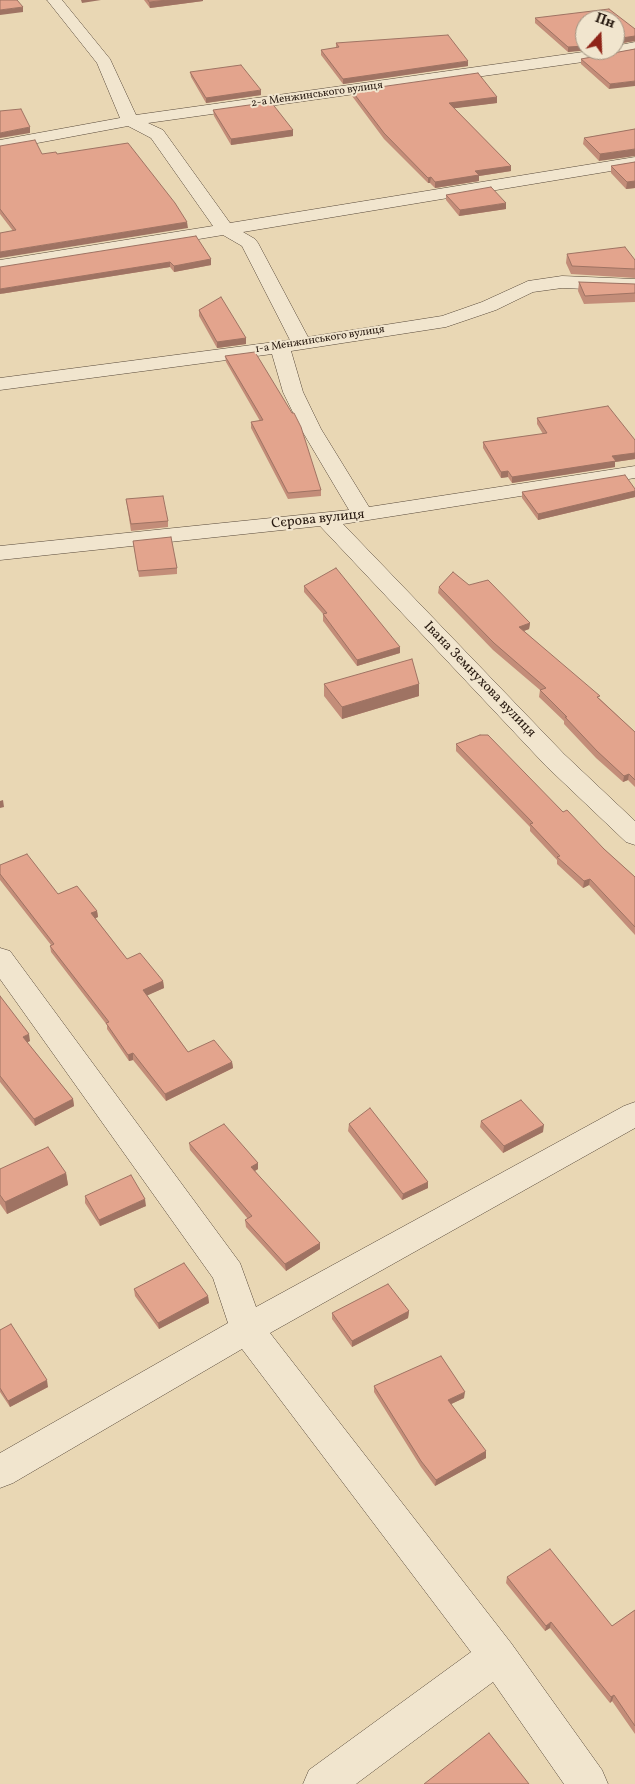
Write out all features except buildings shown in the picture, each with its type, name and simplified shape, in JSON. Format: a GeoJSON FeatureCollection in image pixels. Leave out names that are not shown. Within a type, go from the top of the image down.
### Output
{"type":"FeatureCollection","features":[{"type":"Feature","properties":{"kind":"street"},"geometry":{"type":"LineString","coordinates":[[54,0],[104,62],[130,121],[157,134],[224,228],[249,243],[302,344]]}},
{"type":"Feature","properties":{"kind":"street","name":"2-а Менжинського вулиця"},"geometry":{"type":"LineString","coordinates":[[0,145],[130,121],[590,56],[635,47]]}},
{"type":"Feature","properties":{"kind":"street"},"geometry":{"type":"LineString","coordinates":[[0,266],[635,162]]}},
{"type":"Feature","properties":{"kind":"street","name":"1-а Менжинського вулиця"},"geometry":{"type":"LineString","coordinates":[[0,384],[302,344],[446,321],[489,306],[528,287],[562,282],[635,285]]}},
{"type":"Feature","properties":{"kind":"street"},"geometry":{"type":"LineString","coordinates":[[280,347],[293,392],[311,429],[363,516]]}},
{"type":"Feature","properties":{"kind":"street","name":"Сєрова вулиця"},"geometry":{"type":"LineString","coordinates":[[0,553],[363,516],[635,472]]}},
{"type":"Feature","properties":{"kind":"street","name":"Івана Земнухова вулиця"},"geometry":{"type":"LineString","coordinates":[[326,519],[555,760],[635,836]]}},
{"type":"Feature","properties":{"kind":"street"},"geometry":{"type":"LineString","coordinates":[[0,958],[228,1272],[247,1329],[497,1656],[588,1784]]}},
{"type":"Feature","properties":{"kind":"street"},"geometry":{"type":"LineString","coordinates":[[0,1472],[247,1329],[635,1114]]}},
{"type":"Feature","properties":{"kind":"street"},"geometry":{"type":"LineString","coordinates":[[323,1784],[497,1656]]}}]}
